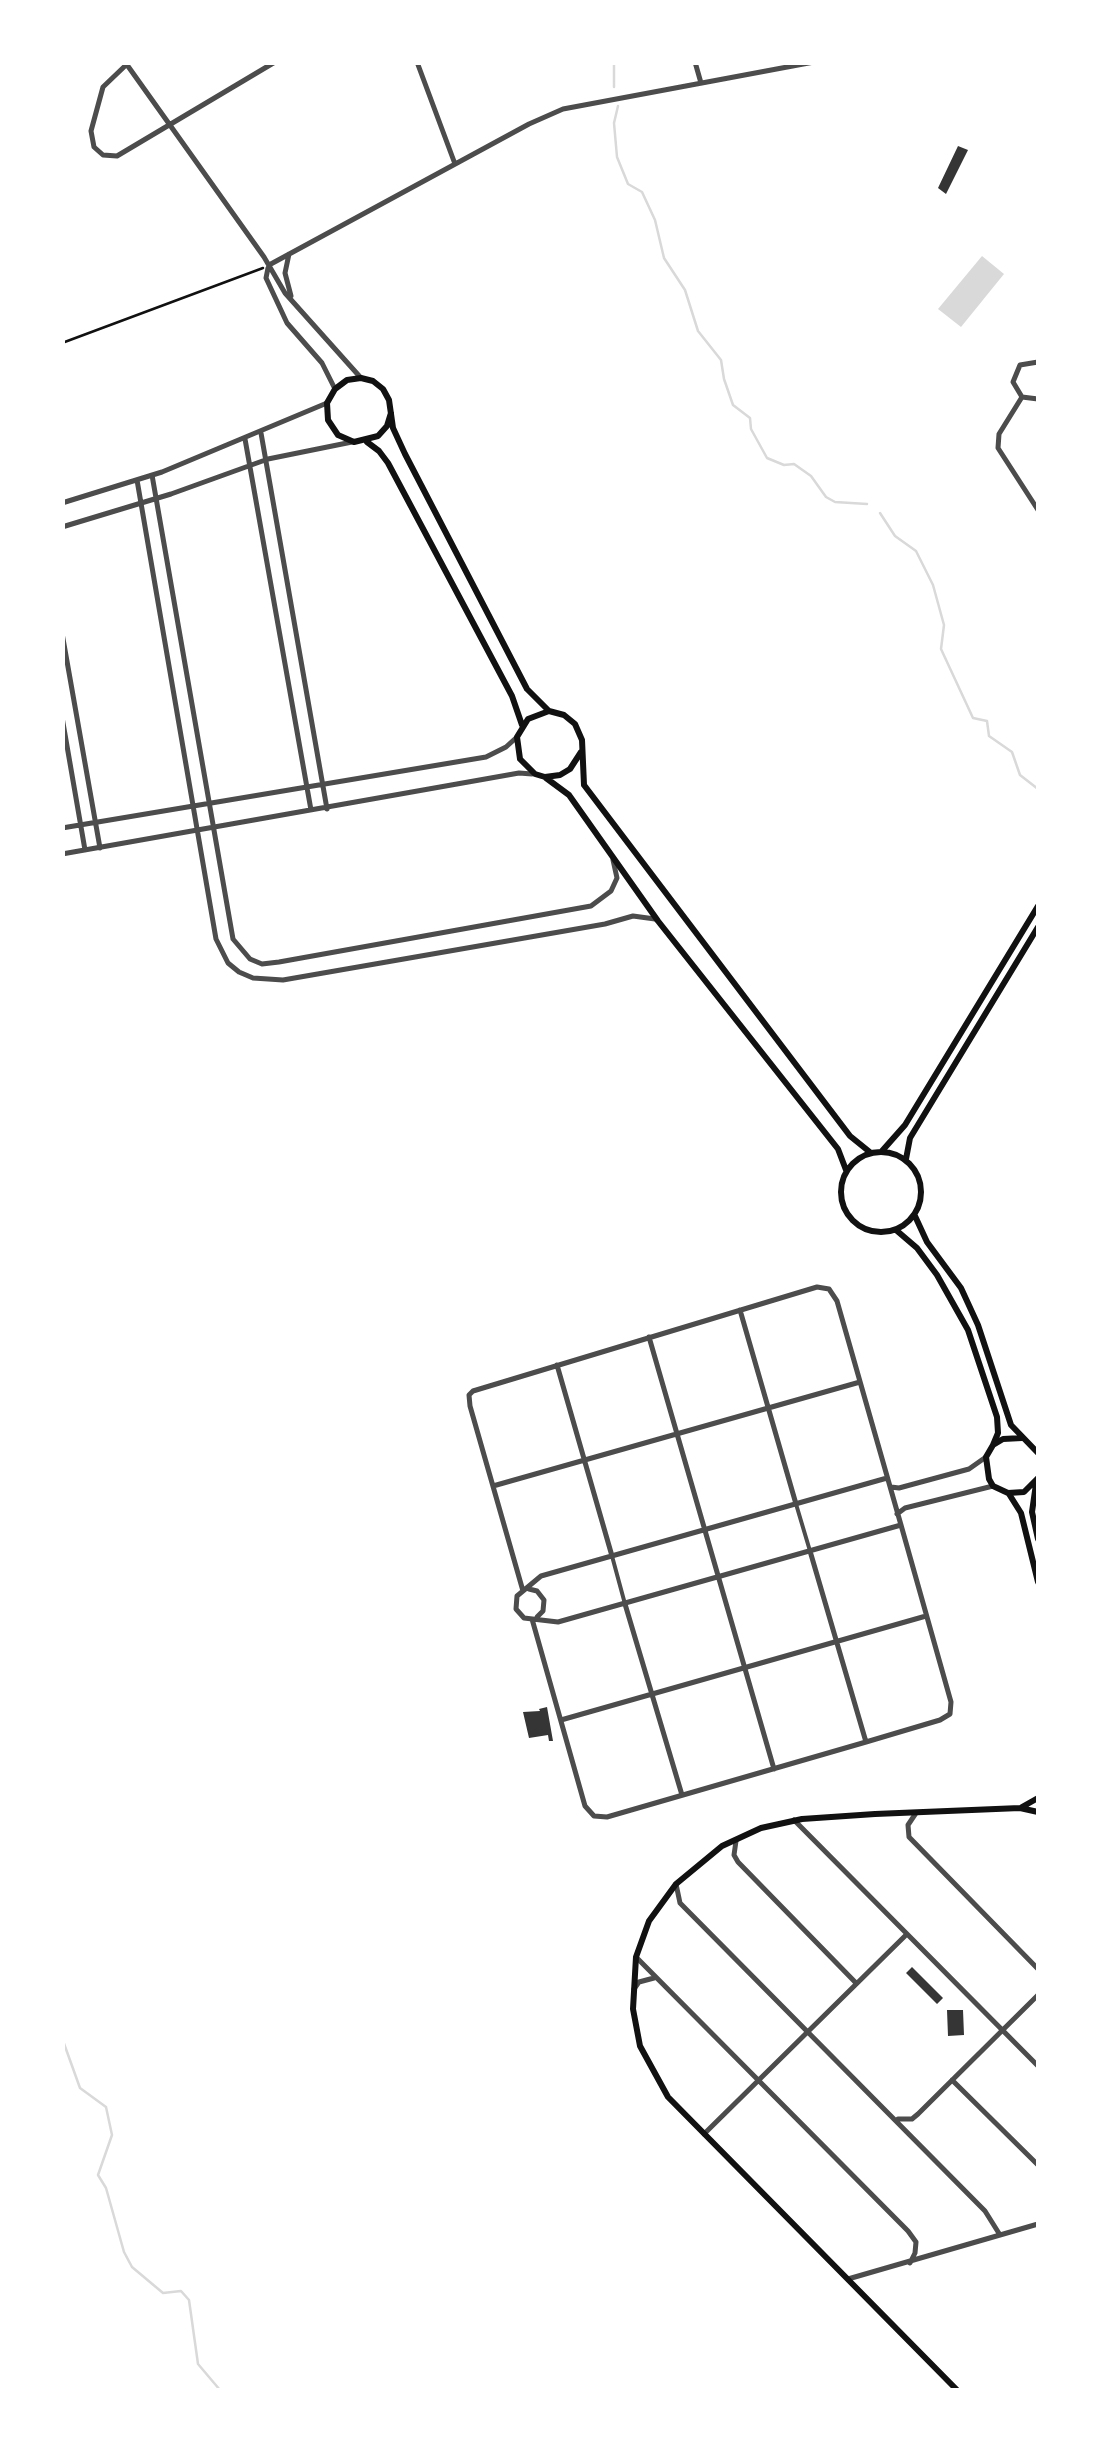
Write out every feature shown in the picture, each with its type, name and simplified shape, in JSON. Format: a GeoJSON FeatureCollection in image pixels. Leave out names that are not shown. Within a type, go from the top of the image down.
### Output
{"type":"FeatureCollection","features":[{"type":"Feature","properties":{"kind":"main road"},"geometry":{"type":"LineString","coordinates":[[391,413],[378,436],[354,442],[338,435],[328,420],[327,403],[335,389],[347,380],[361,378],[384,389],[390,400],[393,428],[405,454],[528,689],[549,711],[564,715],[575,724],[582,740],[584,785],[850,1136],[871,1153]]}},
{"type":"Feature","properties":{"kind":"main road"},"geometry":{"type":"LineString","coordinates":[[366,442],[388,464],[512,696],[522,725]]}},
{"type":"Feature","properties":{"kind":"main road"},"geometry":{"type":"LineString","coordinates":[[549,711],[522,725],[517,737],[520,759],[535,774],[569,795],[658,920],[834,1144],[846,1170]]}},
{"type":"Feature","properties":{"kind":"main road"},"geometry":{"type":"LineString","coordinates":[[545,777],[570,769],[581,752]]}},
{"type":"Feature","properties":{"kind":"main road"},"geometry":{"type":"LineString","coordinates":[[882,1151],[911,1116],[1038,906]]}},
{"type":"Feature","properties":{"kind":"main road"},"geometry":{"type":"LineString","coordinates":[[906,1159],[910,1138],[1038,927]]}},
{"type":"Feature","properties":{"kind":"main road"},"geometry":{"type":"LineString","coordinates":[[915,1216],[896,1230],[876,1232],[863,1228],[850,1219],[840,1198],[846,1170],[871,1153],[882,1151],[906,1159],[914,1169],[920,1187],[915,1216],[927,1242],[961,1288],[978,1325],[1011,1424],[1038,1450]]}},
{"type":"Feature","properties":{"kind":"main road"},"geometry":{"type":"LineString","coordinates":[[896,1230],[917,1248],[937,1275],[968,1330],[997,1416],[998,1434],[986,1457],[985,1470],[993,1486],[1008,1494],[1021,1513],[1038,1582]]}},
{"type":"Feature","properties":{"kind":"main road"},"geometry":{"type":"LineString","coordinates":[[993,1446],[1004,1439],[1023,1438]]}},
{"type":"Feature","properties":{"kind":"main road"},"geometry":{"type":"LineString","coordinates":[[1008,1494],[1024,1492],[1037,1480]]}},
{"type":"Feature","properties":{"kind":"main road"},"geometry":{"type":"LineString","coordinates":[[1037,1480],[1032,1512],[1038,1539]]}},
{"type":"Feature","properties":{"kind":"main road"},"geometry":{"type":"LineString","coordinates":[[1020,1808],[1038,1798]]}},
{"type":"Feature","properties":{"kind":"main road"},"geometry":{"type":"LineString","coordinates":[[957,2390],[668,2097],[647,2064],[636,2026],[632,1991],[636,1958],[649,1920],[676,1884],[707,1857],[761,1828],[794,1820],[1020,1808],[1038,1812]]}},
{"type":"Feature","properties":{"kind":"street"},"geometry":{"type":"LineString","coordinates":[[276,62],[169,125],[116,156],[104,155],[94,147],[91,131],[102,87],[125,64],[169,125],[269,265],[285,293],[361,378]]}},
{"type":"Feature","properties":{"kind":"street"},"geometry":{"type":"LineString","coordinates":[[417,62],[455,164]]}},
{"type":"Feature","properties":{"kind":"street"},"geometry":{"type":"LineString","coordinates":[[696,62],[701,83]]}},
{"type":"Feature","properties":{"kind":"street"},"geometry":{"type":"LineString","coordinates":[[335,389],[322,363],[287,323],[266,278],[269,265],[563,109],[814,62]]}},
{"type":"Feature","properties":{"kind":"street"},"geometry":{"type":"LineString","coordinates":[[289,254],[284,273],[286,288],[295,303]]}},
{"type":"Feature","properties":{"kind":"street"},"geometry":{"type":"LineString","coordinates":[[282,313],[295,303]]}},
{"type":"Feature","properties":{"kind":"street"},"geometry":{"type":"LineString","coordinates":[[1038,362],[1026,362],[1016,370],[1014,388],[1022,397],[1038,399]]}},
{"type":"Feature","properties":{"kind":"street"},"geometry":{"type":"LineString","coordinates":[[1022,397],[999,434],[998,448],[1038,510]]}},
{"type":"Feature","properties":{"kind":"street"},"geometry":{"type":"LineString","coordinates":[[62,503],[152,475],[327,403]]}},
{"type":"Feature","properties":{"kind":"street"},"geometry":{"type":"LineString","coordinates":[[261,432],[327,809]]}},
{"type":"Feature","properties":{"kind":"street"},"geometry":{"type":"LineString","coordinates":[[246,439],[311,812]]}},
{"type":"Feature","properties":{"kind":"street"},"geometry":{"type":"LineString","coordinates":[[62,527],[268,459],[354,442]]}},
{"type":"Feature","properties":{"kind":"street"},"geometry":{"type":"LineString","coordinates":[[152,475],[233,939],[250,959],[262,964],[591,906],[612,892],[617,878],[612,857]]}},
{"type":"Feature","properties":{"kind":"street"},"geometry":{"type":"LineString","coordinates":[[137,480],[191,806],[220,951],[239,972],[253,978],[283,980],[633,916],[658,920]]}},
{"type":"Feature","properties":{"kind":"street"},"geometry":{"type":"LineString","coordinates":[[62,633],[100,848]]}},
{"type":"Feature","properties":{"kind":"street"},"geometry":{"type":"LineString","coordinates":[[62,717],[85,850]]}},
{"type":"Feature","properties":{"kind":"street"},"geometry":{"type":"LineString","coordinates":[[62,828],[486,757],[517,737]]}},
{"type":"Feature","properties":{"kind":"street"},"geometry":{"type":"LineString","coordinates":[[62,854],[519,773],[535,774]]}},
{"type":"Feature","properties":{"kind":"street"},"geometry":{"type":"LineString","coordinates":[[526,1590],[469,1395],[482,1387],[817,1287],[829,1290],[837,1301],[898,1514],[951,1702],[950,1714],[607,1817],[594,1816],[585,1806],[534,1618]]}},
{"type":"Feature","properties":{"kind":"street"},"geometry":{"type":"LineString","coordinates":[[740,1310],[866,1742]]}},
{"type":"Feature","properties":{"kind":"street"},"geometry":{"type":"LineString","coordinates":[[649,1337],[774,1768]]}},
{"type":"Feature","properties":{"kind":"street"},"geometry":{"type":"LineString","coordinates":[[556,1365],[682,1795]]}},
{"type":"Feature","properties":{"kind":"street"},"geometry":{"type":"LineString","coordinates":[[493,1486],[860,1382]]}},
{"type":"Feature","properties":{"kind":"street"},"geometry":{"type":"LineString","coordinates":[[901,1525],[558,1622],[522,1617],[516,1609],[516,1598],[540,1576],[796,1504],[888,1482],[899,1488],[969,1469],[986,1457]]}},
{"type":"Feature","properties":{"kind":"street"},"geometry":{"type":"LineString","coordinates":[[898,1514],[906,1508],[993,1486]]}},
{"type":"Feature","properties":{"kind":"street"},"geometry":{"type":"LineString","coordinates":[[526,1590],[540,1593],[544,1600],[543,1611],[534,1618]]}},
{"type":"Feature","properties":{"kind":"street"},"geometry":{"type":"LineString","coordinates":[[560,1720],[926,1616]]}},
{"type":"Feature","properties":{"kind":"street"},"geometry":{"type":"LineString","coordinates":[[917,1813],[908,1825],[909,1837],[1038,1969]]}},
{"type":"Feature","properties":{"kind":"street"},"geometry":{"type":"LineString","coordinates":[[794,1820],[1038,2066]]}},
{"type":"Feature","properties":{"kind":"street"},"geometry":{"type":"LineString","coordinates":[[737,1838],[734,1846],[738,1862],[856,1983]]}},
{"type":"Feature","properties":{"kind":"street"},"geometry":{"type":"LineString","coordinates":[[676,1884],[680,1903],[986,2210],[1000,2235]]}},
{"type":"Feature","properties":{"kind":"street"},"geometry":{"type":"LineString","coordinates":[[704,2134],[907,1934]]}},
{"type":"Feature","properties":{"kind":"street"},"geometry":{"type":"LineString","coordinates":[[636,1958],[908,2231],[916,2242],[910,2263]]}},
{"type":"Feature","properties":{"kind":"street"},"geometry":{"type":"LineString","coordinates":[[632,1991],[639,1982],[656,1978]]}},
{"type":"Feature","properties":{"kind":"street"},"geometry":{"type":"LineString","coordinates":[[893,2118],[912,2119],[1038,1995]]}},
{"type":"Feature","properties":{"kind":"street"},"geometry":{"type":"LineString","coordinates":[[952,2080],[1038,2165]]}},
{"type":"Feature","properties":{"kind":"street"},"geometry":{"type":"LineString","coordinates":[[848,2279],[1038,2224]]}},
{"type":"Feature","properties":{"kind":"path"},"geometry":{"type":"LineString","coordinates":[[62,343],[269,265]]}},
{"type":"Feature","properties":{"kind":"shaded area"},"geometry":{"type":"Polygon","coordinates":[[[982,256],[1004,274],[961,327],[938,309],[982,256]]]}},
{"type":"Feature","properties":{"kind":"building"},"geometry":{"type":"Polygon","coordinates":[[[958,146],[968,150],[946,194],[938,188],[958,146]]]}},
{"type":"Feature","properties":{"kind":"building"},"geometry":{"type":"Polygon","coordinates":[[[547,1707],[553,1741],[549,1741],[548,1735],[529,1738],[523,1712],[547,1707]]]}},
{"type":"Feature","properties":{"kind":"building"},"geometry":{"type":"Polygon","coordinates":[[[912,1967],[943,1998],[937,2004],[906,1973],[912,1967]]]}},
{"type":"Feature","properties":{"kind":"building"},"geometry":{"type":"Polygon","coordinates":[[[947,2010],[963,2010],[964,2035],[948,2036],[947,2010]]]}},
{"type":"Feature","properties":{"kind":"waterway"},"geometry":{"type":"LineString","coordinates":[[614,62],[614,87]]}},
{"type":"Feature","properties":{"kind":"waterway"},"geometry":{"type":"LineString","coordinates":[[618,106],[614,123],[617,157],[628,184],[642,192],[655,220],[664,258],[685,290],[698,331],[721,360],[733,405],[750,418],[751,429],[767,458],[784,465],[794,464],[835,502],[867,504]]}},
{"type":"Feature","properties":{"kind":"waterway"},"geometry":{"type":"LineString","coordinates":[[880,513],[895,536],[916,551],[933,585],[944,625],[941,649],[973,718],[987,721],[989,736],[1012,752],[1020,775],[1038,789]]}},
{"type":"Feature","properties":{"kind":"waterway"},"geometry":{"type":"LineString","coordinates":[[62,2038],[80,2088],[106,2107],[112,2135],[98,2175],[106,2188],[124,2252],[132,2267],[163,2293],[181,2291],[189,2300],[198,2364],[220,2390]]}}]}
